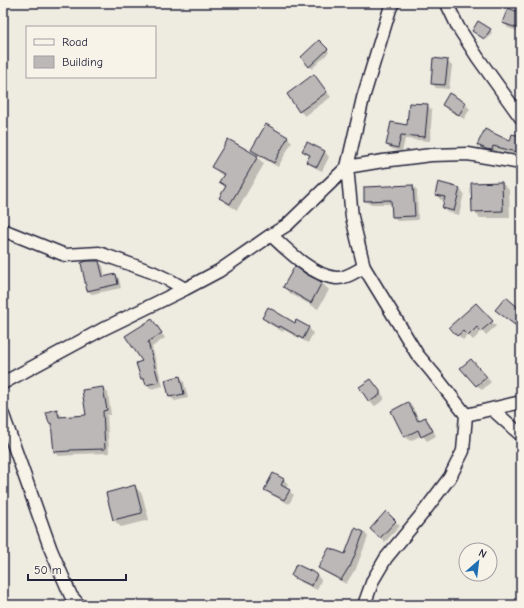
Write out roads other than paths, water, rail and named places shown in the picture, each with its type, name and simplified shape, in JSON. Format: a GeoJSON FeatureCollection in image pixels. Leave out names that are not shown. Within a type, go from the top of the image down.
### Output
{"type":"FeatureCollection","features":[{"type":"Feature","properties":{"kind":"street"},"geometry":{"type":"LineString","coordinates":[[448,3],[458,27],[478,58],[521,118]]}},
{"type":"Feature","properties":{"kind":"street"},"geometry":{"type":"LineString","coordinates":[[364,605],[373,580],[386,558],[450,477],[463,451],[466,415],[417,354],[364,267],[352,217],[346,167],[363,98],[389,5]]}},
{"type":"Feature","properties":{"kind":"street"},"geometry":{"type":"LineString","coordinates":[[3,383],[103,329],[219,271],[287,225],[346,167],[431,155],[460,154],[521,163]]}},
{"type":"Feature","properties":{"kind":"street"},"geometry":{"type":"LineString","coordinates":[[3,230],[65,255],[99,253],[152,272],[185,289]]}},
{"type":"Feature","properties":{"kind":"street"},"geometry":{"type":"LineString","coordinates":[[271,235],[304,263],[321,274],[337,278],[348,276],[364,267]]}},
{"type":"Feature","properties":{"kind":"street"},"geometry":{"type":"LineString","coordinates":[[466,415],[521,402]]}},
{"type":"Feature","properties":{"kind":"street"},"geometry":{"type":"LineString","coordinates":[[492,409],[521,435]]}},
{"type":"Feature","properties":{"kind":"street"},"geometry":{"type":"LineString","coordinates":[[3,415],[51,550],[71,596],[79,605]]}}]}
